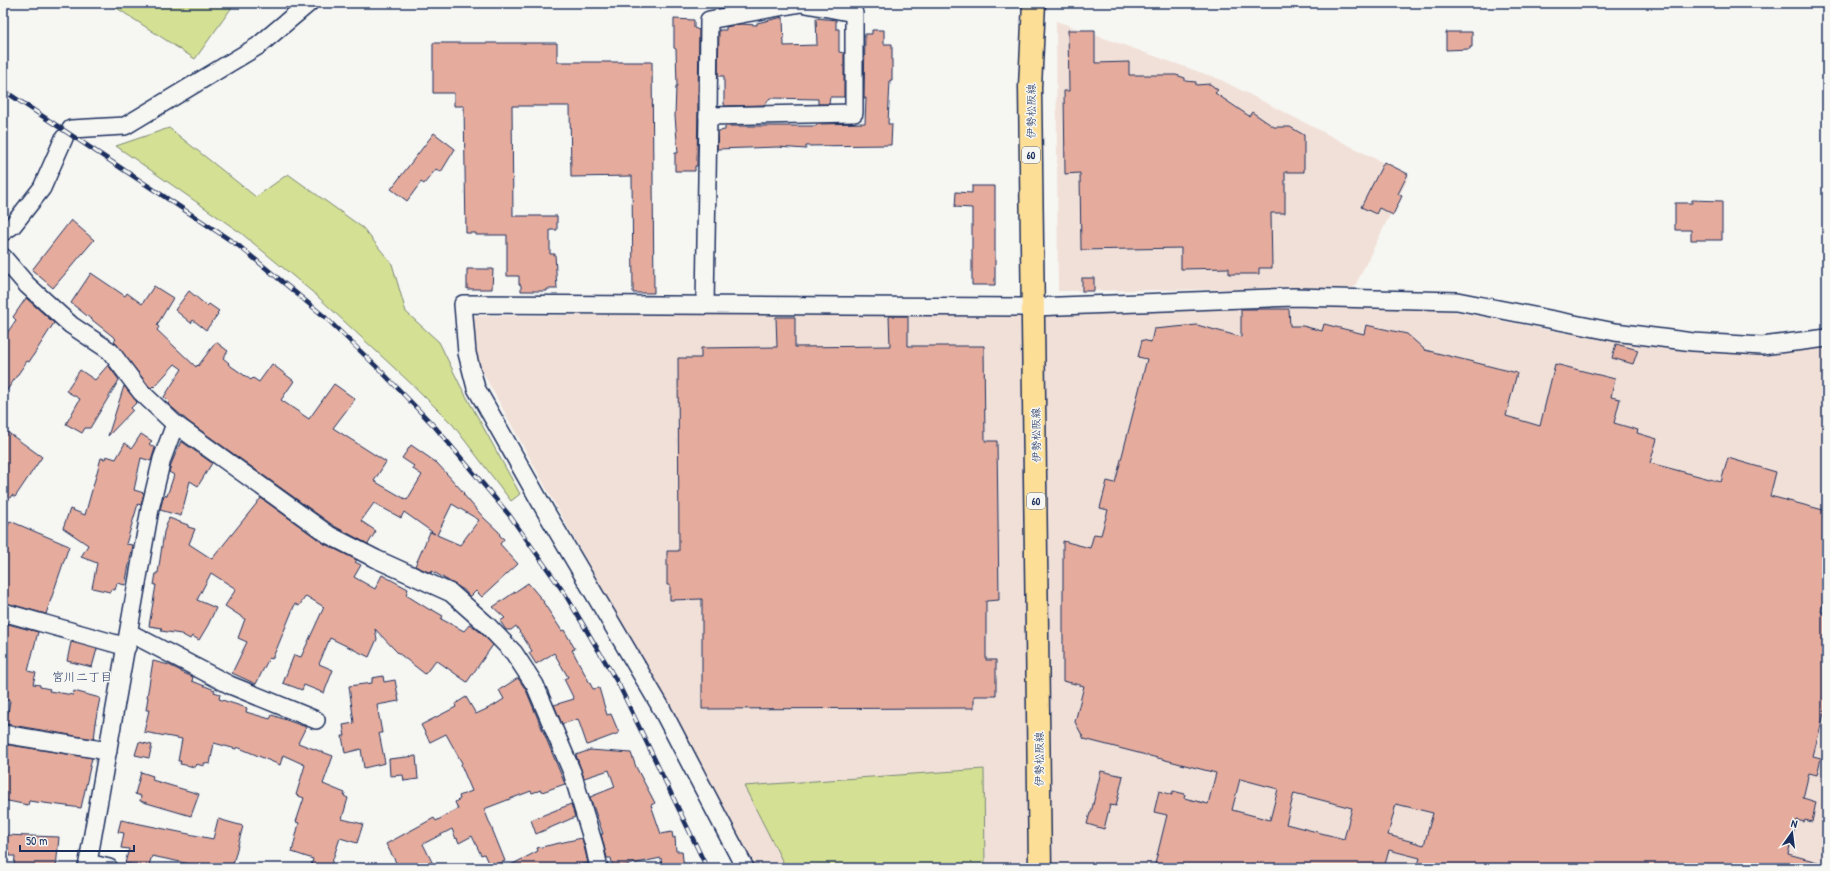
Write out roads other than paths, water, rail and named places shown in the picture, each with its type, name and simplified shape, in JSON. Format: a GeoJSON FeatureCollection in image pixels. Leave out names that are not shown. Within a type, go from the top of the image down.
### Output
{"type":"FeatureCollection","features":[{"type":"Feature","properties":{"kind":"main road","name":"伊勢松阪線"},"geometry":{"type":"LineString","coordinates":[[1034,3],[1030,87],[1040,868]]}},
{"type":"Feature","properties":{"kind":"street"},"geometry":{"type":"LineString","coordinates":[[3,232],[13,225],[42,188],[68,134],[126,126],[258,46],[309,3]]}},
{"type":"Feature","properties":{"kind":"street"},"geometry":{"type":"LineString","coordinates":[[705,305],[709,20],[801,3],[854,13],[854,113],[708,116]]}},
{"type":"Feature","properties":{"kind":"street"},"geometry":{"type":"LineString","coordinates":[[3,257],[27,285],[71,325],[110,351],[142,392],[175,424],[329,535],[376,559],[451,593],[486,624],[514,653],[535,684],[572,772],[594,845],[599,868]]}},
{"type":"Feature","properties":{"kind":"street"},"geometry":{"type":"LineString","coordinates":[[744,868],[659,704],[546,512],[476,388],[467,353],[463,304],[1034,306],[1294,297],[1457,301],[1615,332],[1693,342],[1762,346],[1827,338]]}},
{"type":"Feature","properties":{"kind":"street"},"geometry":{"type":"LineString","coordinates":[[109,868],[87,866],[150,509],[162,459],[175,424]]}},
{"type":"Feature","properties":{"kind":"street"},"geometry":{"type":"LineString","coordinates":[[3,612],[128,640],[316,720]]}},
{"type":"Feature","properties":{"kind":"street"},"geometry":{"type":"LineString","coordinates":[[3,734],[108,751]]}},
{"type":"Feature","properties":{"kind":"railway"},"geometry":{"type":"LineString","coordinates":[[3,90],[239,246],[325,317],[382,372],[435,427],[510,516],[565,594],[619,685],[707,868]]}},
{"type":"Feature","properties":{"kind":"district","name":"宮川二丁目"},"geometry":{"type":"Point","coordinates":[82,677]}}]}
